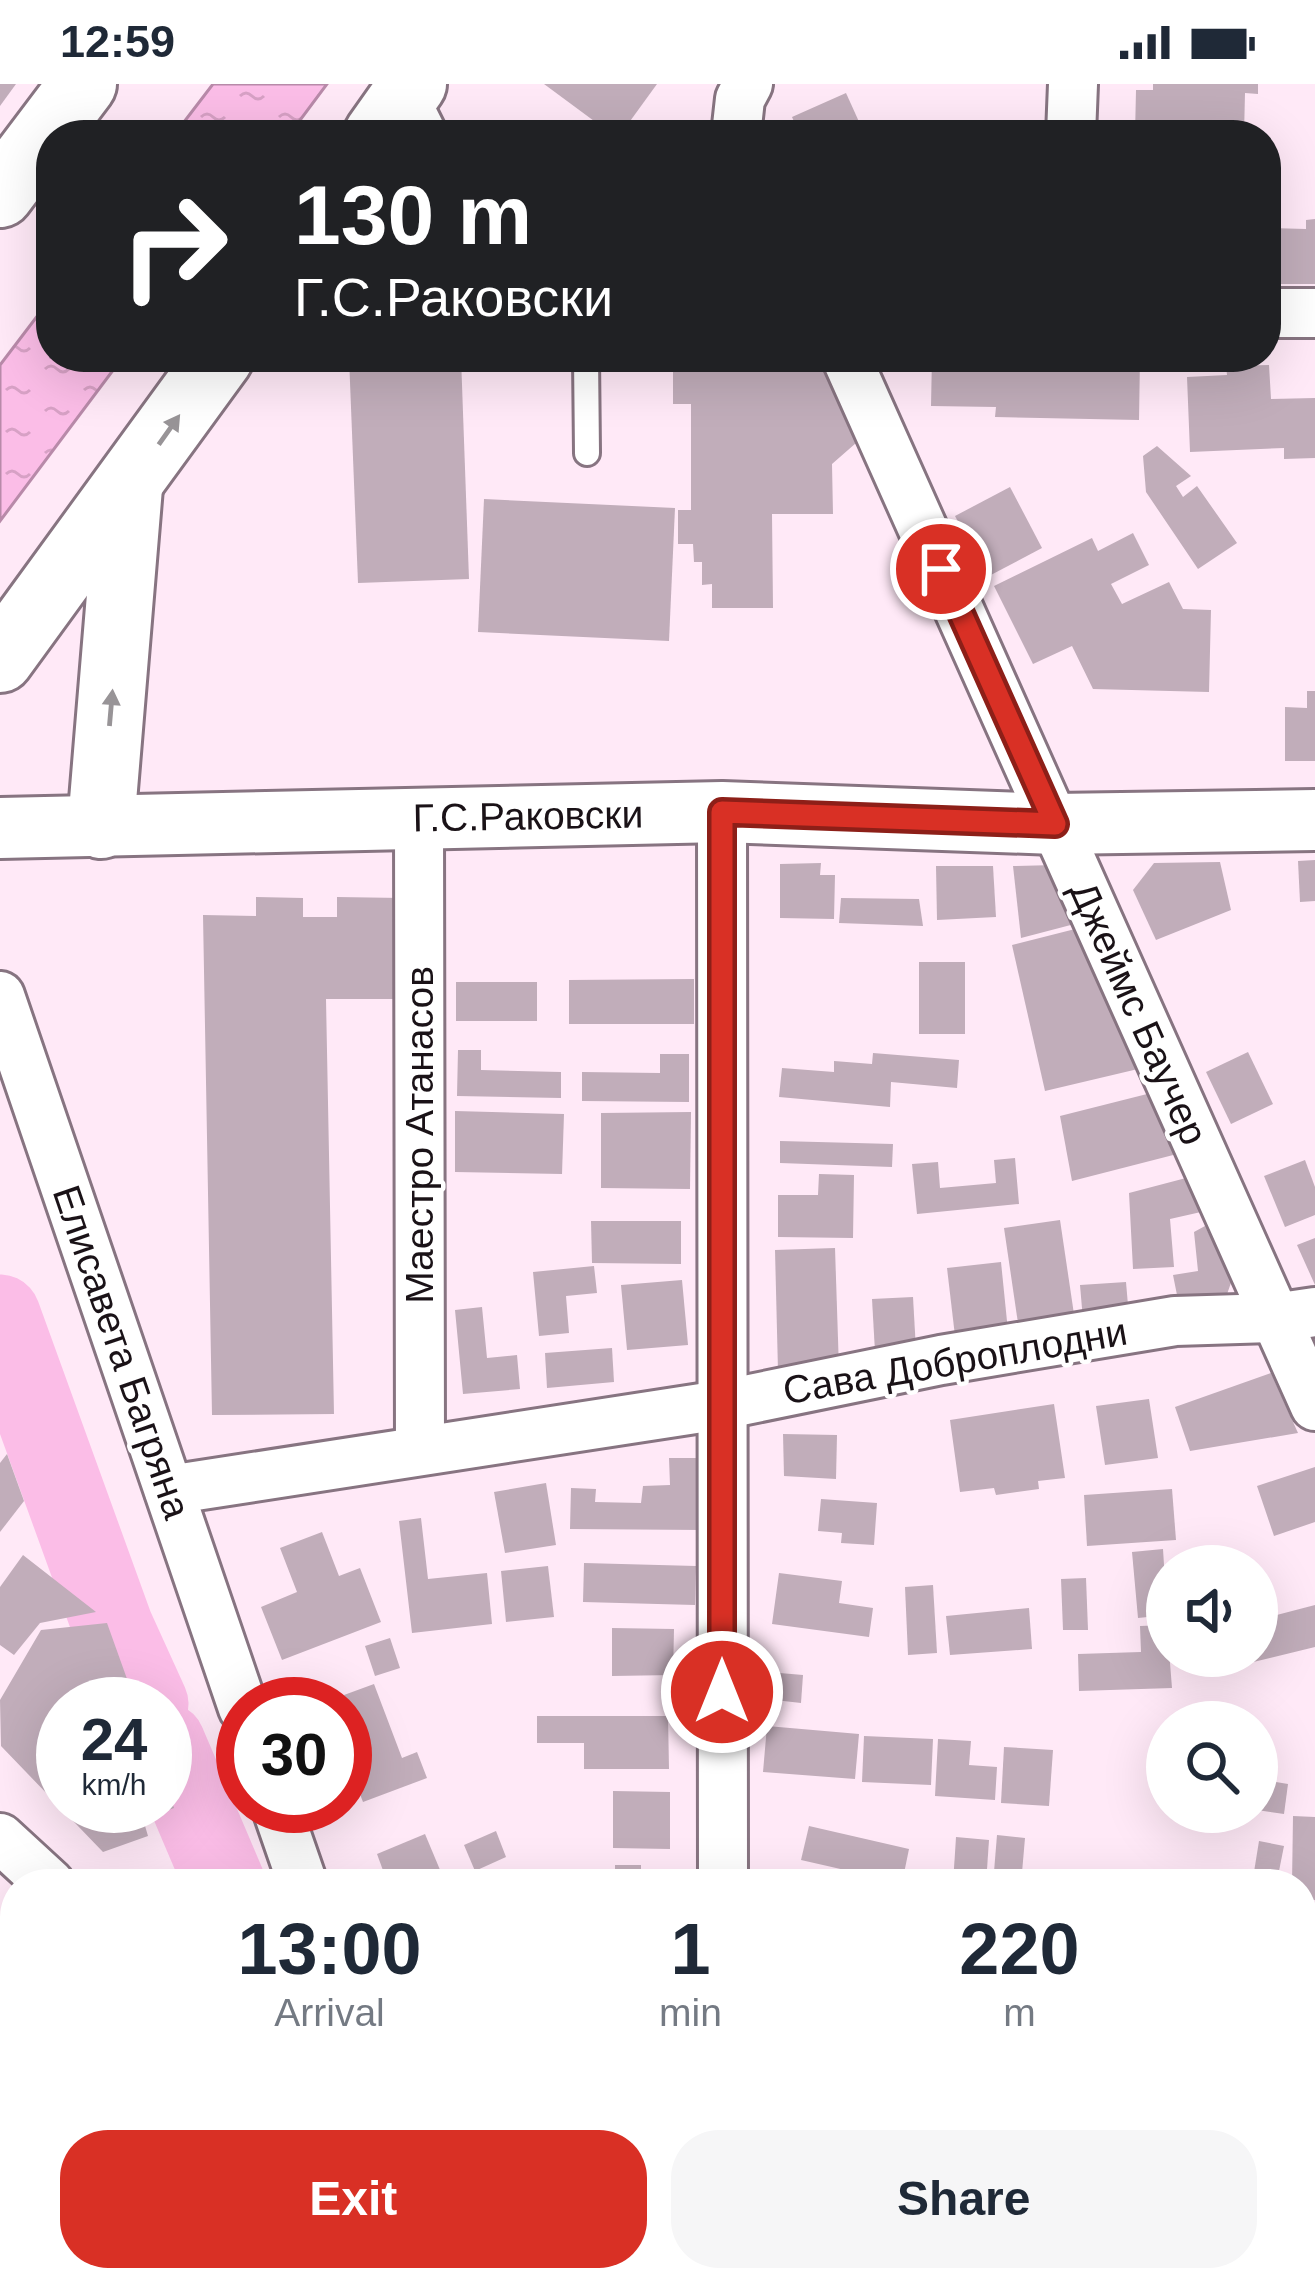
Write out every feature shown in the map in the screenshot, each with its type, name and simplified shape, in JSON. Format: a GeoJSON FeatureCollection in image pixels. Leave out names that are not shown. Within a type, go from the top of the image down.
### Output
{"type":"FeatureCollection","features":[{"type":"Feature","properties":{"kind":"main road"},"geometry":{"type":"LineString","coordinates":[[56,120],[83,84]]}},
{"type":"Feature","properties":{"kind":"main road"},"geometry":{"type":"LineString","coordinates":[[0,194],[36,146]]}},
{"type":"Feature","properties":{"kind":"main road"},"geometry":{"type":"LineString","coordinates":[[0,659],[210,372]]}},
{"type":"Feature","properties":{"kind":"main road"},"geometry":{"type":"LineString","coordinates":[[101,825],[129,487]]}},
{"type":"Feature","properties":{"kind":"street"},"geometry":{"type":"LineString","coordinates":[[738,120],[748,84]]}},
{"type":"Feature","properties":{"kind":"street"},"geometry":{"type":"LineString","coordinates":[[1072,120],[1073,84]]}},
{"type":"Feature","properties":{"kind":"street"},"geometry":{"type":"LineString","coordinates":[[1281,313],[1315,313]]}},
{"type":"Feature","properties":{"kind":"street","name":"Джеймс Баучер"},"geometry":{"type":"LineString","coordinates":[[853,372],[1055,824],[1295,1315],[1315,1406]]}},
{"type":"Feature","properties":{"kind":"street"},"geometry":{"type":"LineString","coordinates":[[722,812],[723,1869]]}},
{"type":"Feature","properties":{"kind":"street","name":"Г.С.Раковски"},"geometry":{"type":"LineString","coordinates":[[0,828],[722,812],[1055,824],[1315,820]]}},
{"type":"Feature","properties":{"kind":"street","name":"Маестро Атанасов"},"geometry":{"type":"LineString","coordinates":[[419,819],[420,1450]]}},
{"type":"Feature","properties":{"kind":"street","name":"Елисавета Багряна"},"geometry":{"type":"LineString","coordinates":[[0,996],[232,1677]]}},
{"type":"Feature","properties":{"kind":"street","name":"Сава Доброплодни"},"geometry":{"type":"LineString","coordinates":[[169,1490],[721,1405],[941,1360],[1174,1321],[1295,1315]]}},
{"type":"Feature","properties":{"kind":"street"},"geometry":{"type":"LineString","coordinates":[[285,1833],[298,1869]]}},
{"type":"Feature","properties":{"kind":"street"},"geometry":{"type":"LineString","coordinates":[[0,1838],[34,1869]]}},
{"type":"Feature","properties":{"kind":"lane"},"geometry":{"type":"LineString","coordinates":[[586,372],[587,452]]}},
{"type":"Feature","properties":{"kind":"water"},"geometry":{"type":"Polygon","coordinates":[[[213,84],[327,84],[300,120],[185,120],[213,84]]]}},
{"type":"Feature","properties":{"kind":"water"},"geometry":{"type":"Polygon","coordinates":[[[36,318],[36,372],[112,372],[0,521],[0,365],[36,318]]]}},
{"type":"Feature","properties":{"kind":"building"},"geometry":{"type":"Polygon","coordinates":[[[0,84],[16,84],[0,106],[0,84]]]}},
{"type":"Feature","properties":{"kind":"building"},"geometry":{"type":"Polygon","coordinates":[[[544,84],[657,84],[631,120],[593,120],[544,84]]]}},
{"type":"Feature","properties":{"kind":"building"},"geometry":{"type":"Polygon","coordinates":[[[1153,84],[1258,84],[1258,94],[1245,93],[1244,120],[1135,120],[1136,90],[1153,90],[1153,84]]]}},
{"type":"Feature","properties":{"kind":"building"},"geometry":{"type":"Polygon","coordinates":[[[846,93],[858,120],[793,120],[846,93]]]}},
{"type":"Feature","properties":{"kind":"building"},"geometry":{"type":"Polygon","coordinates":[[[1315,219],[1315,284],[1281,284],[1281,228],[1306,229],[1306,220],[1315,219]]]}},
{"type":"Feature","properties":{"kind":"building"},"geometry":{"type":"Polygon","coordinates":[[[350,372],[462,372],[469,579],[358,583],[350,372]]]}},
{"type":"Feature","properties":{"kind":"building"},"geometry":{"type":"Polygon","coordinates":[[[673,372],[834,372],[833,389],[856,389],[856,443],[832,464],[833,514],[772,514],[773,608],[712,608],[712,584],[702,585],[702,562],[694,562],[693,544],[678,544],[678,510],[691,510],[691,404],[673,404],[673,372]]]}},
{"type":"Feature","properties":{"kind":"building"},"geometry":{"type":"Polygon","coordinates":[[[932,372],[1140,372],[1139,420],[995,417],[996,407],[931,406],[932,372]]]}},
{"type":"Feature","properties":{"kind":"building"},"geometry":{"type":"Polygon","coordinates":[[[1269,372],[1271,399],[1315,398],[1315,458],[1284,459],[1284,448],[1190,452],[1187,377],[1269,372]]]}},
{"type":"Feature","properties":{"kind":"building"},"geometry":{"type":"Polygon","coordinates":[[[1157,446],[1191,476],[1176,486],[1183,497],[1197,486],[1237,543],[1198,569],[1146,492],[1143,456],[1157,446]]]}},
{"type":"Feature","properties":{"kind":"building"},"geometry":{"type":"Polygon","coordinates":[[[1010,487],[1042,548],[987,577],[955,516],[1010,487]]]}},
{"type":"Feature","properties":{"kind":"building"},"geometry":{"type":"Polygon","coordinates":[[[484,499],[675,508],[669,641],[478,632],[484,499]]]}},
{"type":"Feature","properties":{"kind":"building"},"geometry":{"type":"Polygon","coordinates":[[[1133,533],[1149,565],[1111,584],[1122,604],[1169,582],[1183,609],[1211,610],[1209,692],[1093,689],[1072,646],[1033,664],[994,586],[1092,538],[1098,551],[1133,533]]]}},
{"type":"Feature","properties":{"kind":"building"},"geometry":{"type":"Polygon","coordinates":[[[1307,691],[1315,691],[1315,761],[1285,761],[1285,707],[1307,708],[1307,691]]]}},
{"type":"Feature","properties":{"kind":"building"},"geometry":{"type":"Polygon","coordinates":[[[1315,860],[1315,901],[1300,902],[1298,861],[1315,860]]]}},
{"type":"Feature","properties":{"kind":"building"},"geometry":{"type":"Polygon","coordinates":[[[1220,862],[1231,910],[1156,940],[1133,890],[1154,863],[1220,862]]]}},
{"type":"Feature","properties":{"kind":"building"},"geometry":{"type":"Polygon","coordinates":[[[821,863],[820,875],[835,875],[834,919],[780,918],[780,864],[821,863]]]}},
{"type":"Feature","properties":{"kind":"building"},"geometry":{"type":"Polygon","coordinates":[[[1055,865],[1086,921],[1021,938],[1013,866],[1055,865]]]}},
{"type":"Feature","properties":{"kind":"building"},"geometry":{"type":"Polygon","coordinates":[[[936,866],[993,866],[996,917],[937,920],[936,866]]]}},
{"type":"Feature","properties":{"kind":"building"},"geometry":{"type":"Polygon","coordinates":[[[256,897],[303,898],[303,917],[337,917],[337,897],[402,898],[401,999],[326,999],[334,1414],[212,1415],[203,915],[256,916],[256,897]]]}},
{"type":"Feature","properties":{"kind":"building"},"geometry":{"type":"Polygon","coordinates":[[[841,898],[919,899],[923,926],[839,923],[841,898]]]}},
{"type":"Feature","properties":{"kind":"building"},"geometry":{"type":"Polygon","coordinates":[[[1087,926],[1138,1069],[1045,1091],[1012,945],[1087,926]]]}},
{"type":"Feature","properties":{"kind":"building"},"geometry":{"type":"Polygon","coordinates":[[[919,962],[965,962],[965,1034],[919,1034],[919,962]]]}},
{"type":"Feature","properties":{"kind":"building"},"geometry":{"type":"Polygon","coordinates":[[[694,979],[694,1024],[569,1024],[569,980],[694,979]]]}},
{"type":"Feature","properties":{"kind":"building"},"geometry":{"type":"Polygon","coordinates":[[[456,982],[537,982],[537,1021],[456,1021],[456,982]]]}},
{"type":"Feature","properties":{"kind":"building"},"geometry":{"type":"Polygon","coordinates":[[[458,1050],[481,1050],[481,1070],[561,1072],[561,1098],[457,1096],[458,1050]]]}},
{"type":"Feature","properties":{"kind":"building"},"geometry":{"type":"Polygon","coordinates":[[[1248,1052],[1273,1104],[1231,1124],[1206,1072],[1248,1052]]]}},
{"type":"Feature","properties":{"kind":"building"},"geometry":{"type":"Polygon","coordinates":[[[873,1053],[959,1060],[957,1088],[891,1082],[890,1107],[779,1097],[782,1068],[834,1072],[834,1061],[872,1064],[873,1053]]]}},
{"type":"Feature","properties":{"kind":"building"},"geometry":{"type":"Polygon","coordinates":[[[660,1054],[689,1054],[689,1102],[582,1101],[582,1072],[660,1073],[660,1054]]]}},
{"type":"Feature","properties":{"kind":"building"},"geometry":{"type":"Polygon","coordinates":[[[1155,1092],[1181,1153],[1072,1181],[1060,1116],[1155,1092]]]}},
{"type":"Feature","properties":{"kind":"building"},"geometry":{"type":"Polygon","coordinates":[[[455,1111],[564,1114],[562,1174],[455,1172],[455,1111]]]}},
{"type":"Feature","properties":{"kind":"building"},"geometry":{"type":"Polygon","coordinates":[[[691,1112],[690,1189],[601,1188],[601,1113],[691,1112]]]}},
{"type":"Feature","properties":{"kind":"building"},"geometry":{"type":"Polygon","coordinates":[[[780,1141],[893,1144],[892,1167],[780,1163],[780,1141]]]}},
{"type":"Feature","properties":{"kind":"building"},"geometry":{"type":"Polygon","coordinates":[[[1015,1158],[1019,1204],[917,1214],[912,1164],[938,1162],[940,1188],[996,1183],[994,1160],[1015,1158]]]}},
{"type":"Feature","properties":{"kind":"building"},"geometry":{"type":"Polygon","coordinates":[[[1305,1160],[1315,1187],[1315,1215],[1285,1227],[1264,1176],[1305,1160]]]}},
{"type":"Feature","properties":{"kind":"building"},"geometry":{"type":"Polygon","coordinates":[[[819,1174],[854,1175],[853,1238],[778,1237],[778,1195],[818,1195],[819,1174]]]}},
{"type":"Feature","properties":{"kind":"building"},"geometry":{"type":"Polygon","coordinates":[[[1186,1178],[1201,1212],[1170,1219],[1174,1267],[1133,1269],[1129,1193],[1186,1178]]]}},
{"type":"Feature","properties":{"kind":"building"},"geometry":{"type":"Polygon","coordinates":[[[1060,1220],[1075,1321],[1019,1330],[1004,1228],[1060,1220]]]}},
{"type":"Feature","properties":{"kind":"building"},"geometry":{"type":"Polygon","coordinates":[[[591,1221],[681,1221],[681,1264],[592,1263],[591,1221]]]}},
{"type":"Feature","properties":{"kind":"building"},"geometry":{"type":"Polygon","coordinates":[[[1205,1226],[1232,1280],[1226,1297],[1179,1305],[1173,1275],[1198,1271],[1194,1232],[1205,1226]]]}},
{"type":"Feature","properties":{"kind":"building"},"geometry":{"type":"Polygon","coordinates":[[[1315,1238],[1315,1285],[1297,1245],[1315,1238]]]}},
{"type":"Feature","properties":{"kind":"building"},"geometry":{"type":"Polygon","coordinates":[[[835,1248],[839,1369],[778,1371],[775,1250],[835,1248]]]}},
{"type":"Feature","properties":{"kind":"building"},"geometry":{"type":"Polygon","coordinates":[[[1001,1262],[1008,1331],[955,1336],[947,1268],[1001,1262]]]}},
{"type":"Feature","properties":{"kind":"building"},"geometry":{"type":"Polygon","coordinates":[[[594,1266],[597,1293],[566,1296],[569,1333],[539,1336],[533,1272],[594,1266]]]}},
{"type":"Feature","properties":{"kind":"building"},"geometry":{"type":"Polygon","coordinates":[[[682,1280],[688,1345],[627,1350],[621,1285],[682,1280]]]}},
{"type":"Feature","properties":{"kind":"building"},"geometry":{"type":"Polygon","coordinates":[[[1126,1282],[1129,1317],[1083,1320],[1080,1285],[1126,1282]]]}},
{"type":"Feature","properties":{"kind":"building"},"geometry":{"type":"Polygon","coordinates":[[[913,1297],[916,1350],[875,1352],[872,1299],[913,1297]]]}},
{"type":"Feature","properties":{"kind":"building"},"geometry":{"type":"Polygon","coordinates":[[[482,1307],[487,1358],[517,1355],[520,1389],[463,1394],[455,1310],[482,1307]]]}},
{"type":"Feature","properties":{"kind":"building"},"geometry":{"type":"Polygon","coordinates":[[[612,1348],[614,1382],[547,1388],[545,1353],[612,1348]]]}},
{"type":"Feature","properties":{"kind":"building"},"geometry":{"type":"Polygon","coordinates":[[[1271,1373],[1298,1433],[1190,1451],[1175,1407],[1271,1373]]]}},
{"type":"Feature","properties":{"kind":"building"},"geometry":{"type":"Polygon","coordinates":[[[1149,1399],[1158,1458],[1105,1465],[1096,1406],[1149,1399]]]}},
{"type":"Feature","properties":{"kind":"building"},"geometry":{"type":"Polygon","coordinates":[[[1054,1404],[1065,1478],[1038,1481],[1039,1489],[996,1495],[994,1488],[960,1492],[950,1420],[1054,1404]]]}},
{"type":"Feature","properties":{"kind":"building"},"geometry":{"type":"Polygon","coordinates":[[[783,1434],[837,1435],[836,1479],[784,1476],[783,1434]]]}},
{"type":"Feature","properties":{"kind":"building"},"geometry":{"type":"Polygon","coordinates":[[[7,1454],[24,1501],[0,1532],[0,1463],[7,1454]]]}},
{"type":"Feature","properties":{"kind":"building"},"geometry":{"type":"Polygon","coordinates":[[[669,1458],[702,1458],[702,1530],[570,1529],[571,1488],[596,1489],[595,1502],[641,1503],[643,1486],[670,1485],[669,1458]]]}},
{"type":"Feature","properties":{"kind":"building"},"geometry":{"type":"Polygon","coordinates":[[[1315,1467],[1315,1522],[1274,1536],[1257,1486],[1315,1467]]]}},
{"type":"Feature","properties":{"kind":"building"},"geometry":{"type":"Polygon","coordinates":[[[546,1483],[556,1545],[505,1553],[494,1492],[546,1483]]]}},
{"type":"Feature","properties":{"kind":"building"},"geometry":{"type":"Polygon","coordinates":[[[1172,1489],[1176,1540],[1087,1546],[1084,1495],[1172,1489]]]}},
{"type":"Feature","properties":{"kind":"building"},"geometry":{"type":"Polygon","coordinates":[[[821,1499],[877,1503],[874,1545],[841,1543],[842,1533],[818,1531],[821,1499]]]}},
{"type":"Feature","properties":{"kind":"building"},"geometry":{"type":"Polygon","coordinates":[[[421,1518],[428,1579],[487,1573],[492,1624],[412,1633],[399,1521],[421,1518]]]}},
{"type":"Feature","properties":{"kind":"building"},"geometry":{"type":"Polygon","coordinates":[[[322,1532],[339,1576],[360,1568],[381,1622],[282,1660],[261,1607],[297,1592],[280,1548],[322,1532]]]}},
{"type":"Feature","properties":{"kind":"building"},"geometry":{"type":"Polygon","coordinates":[[[1146,1551],[1146,1617],[1138,1618],[1132,1552],[1146,1551]]]}},
{"type":"Feature","properties":{"kind":"building"},"geometry":{"type":"Polygon","coordinates":[[[23,1555],[96,1612],[40,1623],[14,1655],[0,1645],[0,1587],[23,1555]]]}},
{"type":"Feature","properties":{"kind":"building"},"geometry":{"type":"Polygon","coordinates":[[[584,1563],[696,1566],[695,1605],[583,1602],[584,1563]]]}},
{"type":"Feature","properties":{"kind":"building"},"geometry":{"type":"Polygon","coordinates":[[[548,1566],[554,1617],[506,1622],[501,1571],[548,1566]]]}},
{"type":"Feature","properties":{"kind":"building"},"geometry":{"type":"Polygon","coordinates":[[[779,1573],[842,1581],[839,1603],[873,1608],[869,1637],[772,1624],[779,1573]]]}},
{"type":"Feature","properties":{"kind":"building"},"geometry":{"type":"Polygon","coordinates":[[[1086,1578],[1088,1630],[1063,1630],[1061,1579],[1086,1578]]]}},
{"type":"Feature","properties":{"kind":"building"},"geometry":{"type":"Polygon","coordinates":[[[933,1585],[937,1653],[908,1655],[905,1587],[933,1585]]]}},
{"type":"Feature","properties":{"kind":"building"},"geometry":{"type":"Polygon","coordinates":[[[1315,1605],[1315,1647],[1278,1656],[1278,1615],[1315,1605]]]}},
{"type":"Feature","properties":{"kind":"building"},"geometry":{"type":"Polygon","coordinates":[[[1029,1608],[1032,1649],[950,1655],[946,1616],[1029,1608]]]}},
{"type":"Feature","properties":{"kind":"building"},"geometry":{"type":"Polygon","coordinates":[[[107,1623],[126,1677],[36,1677],[36,1782],[1,1746],[0,1700],[41,1630],[107,1623]]]}},
{"type":"Feature","properties":{"kind":"building"},"geometry":{"type":"Polygon","coordinates":[[[1140,1626],[1146,1626],[1146,1677],[1171,1677],[1172,1688],[1079,1691],[1078,1654],[1141,1652],[1140,1626]]]}},
{"type":"Feature","properties":{"kind":"building"},"geometry":{"type":"Polygon","coordinates":[[[612,1628],[674,1629],[673,1675],[612,1676],[612,1628]]]}},
{"type":"Feature","properties":{"kind":"building"},"geometry":{"type":"Polygon","coordinates":[[[390,1638],[400,1668],[375,1676],[365,1646],[390,1638]]]}},
{"type":"Feature","properties":{"kind":"building"},"geometry":{"type":"Polygon","coordinates":[[[768,1672],[803,1675],[801,1703],[766,1699],[768,1672]]]}},
{"type":"Feature","properties":{"kind":"building"},"geometry":{"type":"Polygon","coordinates":[[[372,1685],[402,1758],[417,1752],[427,1778],[372,1799],[372,1685]]]}},
{"type":"Feature","properties":{"kind":"building"},"geometry":{"type":"Polygon","coordinates":[[[537,1716],[668,1716],[669,1769],[584,1769],[584,1743],[537,1743],[537,1716]]]}},
{"type":"Feature","properties":{"kind":"building"},"geometry":{"type":"Polygon","coordinates":[[[767,1726],[859,1734],[855,1779],[763,1772],[767,1726]]]}},
{"type":"Feature","properties":{"kind":"building"},"geometry":{"type":"Polygon","coordinates":[[[864,1736],[933,1739],[931,1785],[862,1782],[864,1736]]]}},
{"type":"Feature","properties":{"kind":"building"},"geometry":{"type":"Polygon","coordinates":[[[938,1739],[971,1741],[969,1765],[997,1767],[995,1800],[935,1796],[938,1739]]]}},
{"type":"Feature","properties":{"kind":"building"},"geometry":{"type":"Polygon","coordinates":[[[1004,1747],[1053,1750],[1049,1806],[1001,1803],[1004,1747]]]}},
{"type":"Feature","properties":{"kind":"building"},"geometry":{"type":"Polygon","coordinates":[[[1278,1782],[1288,1784],[1284,1814],[1278,1813],[1278,1782]]]}},
{"type":"Feature","properties":{"kind":"building"},"geometry":{"type":"Polygon","coordinates":[[[613,1791],[670,1792],[670,1849],[613,1848],[613,1791]]]}},
{"type":"Feature","properties":{"kind":"building"},"geometry":{"type":"Polygon","coordinates":[[[1293,1816],[1315,1817],[1315,1869],[1292,1869],[1293,1816]]]}},
{"type":"Feature","properties":{"kind":"building"},"geometry":{"type":"Polygon","coordinates":[[[809,1826],[909,1849],[905,1869],[841,1869],[801,1860],[809,1826]]]}},
{"type":"Feature","properties":{"kind":"building"},"geometry":{"type":"Polygon","coordinates":[[[496,1831],[506,1857],[474,1869],[464,1845],[496,1831]]]}},
{"type":"Feature","properties":{"kind":"building"},"geometry":{"type":"Polygon","coordinates":[[[85,1833],[147,1833],[148,1836],[103,1852],[85,1833]]]}},
{"type":"Feature","properties":{"kind":"building"},"geometry":{"type":"Polygon","coordinates":[[[425,1834],[440,1869],[382,1869],[377,1854],[425,1834]]]}},
{"type":"Feature","properties":{"kind":"building"},"geometry":{"type":"Polygon","coordinates":[[[997,1835],[1025,1838],[1022,1869],[994,1869],[997,1835]]]}},
{"type":"Feature","properties":{"kind":"building"},"geometry":{"type":"Polygon","coordinates":[[[956,1837],[989,1840],[987,1869],[954,1869],[956,1837]]]}},
{"type":"Feature","properties":{"kind":"building"},"geometry":{"type":"Polygon","coordinates":[[[1259,1841],[1284,1846],[1279,1869],[1254,1869],[1259,1841]]]}},
{"type":"Feature","properties":{"kind":"building"},"geometry":{"type":"Polygon","coordinates":[[[615,1865],[641,1865],[641,1869],[615,1869],[615,1865]]]}},
{"type":"Feature","properties":{"kind":"waterway"},"geometry":{"type":"LineString","coordinates":[[0,1315],[113,1627],[136,1677]]}},
{"type":"Feature","properties":{"kind":"waterway"},"geometry":{"type":"LineString","coordinates":[[192,1806],[219,1869]]}},
{"type":"Feature","properties":{"kind":"route"},"geometry":{"type":"LineString","coordinates":[[722,1692],[722,812],[1055,824],[941,569]]}}]}
